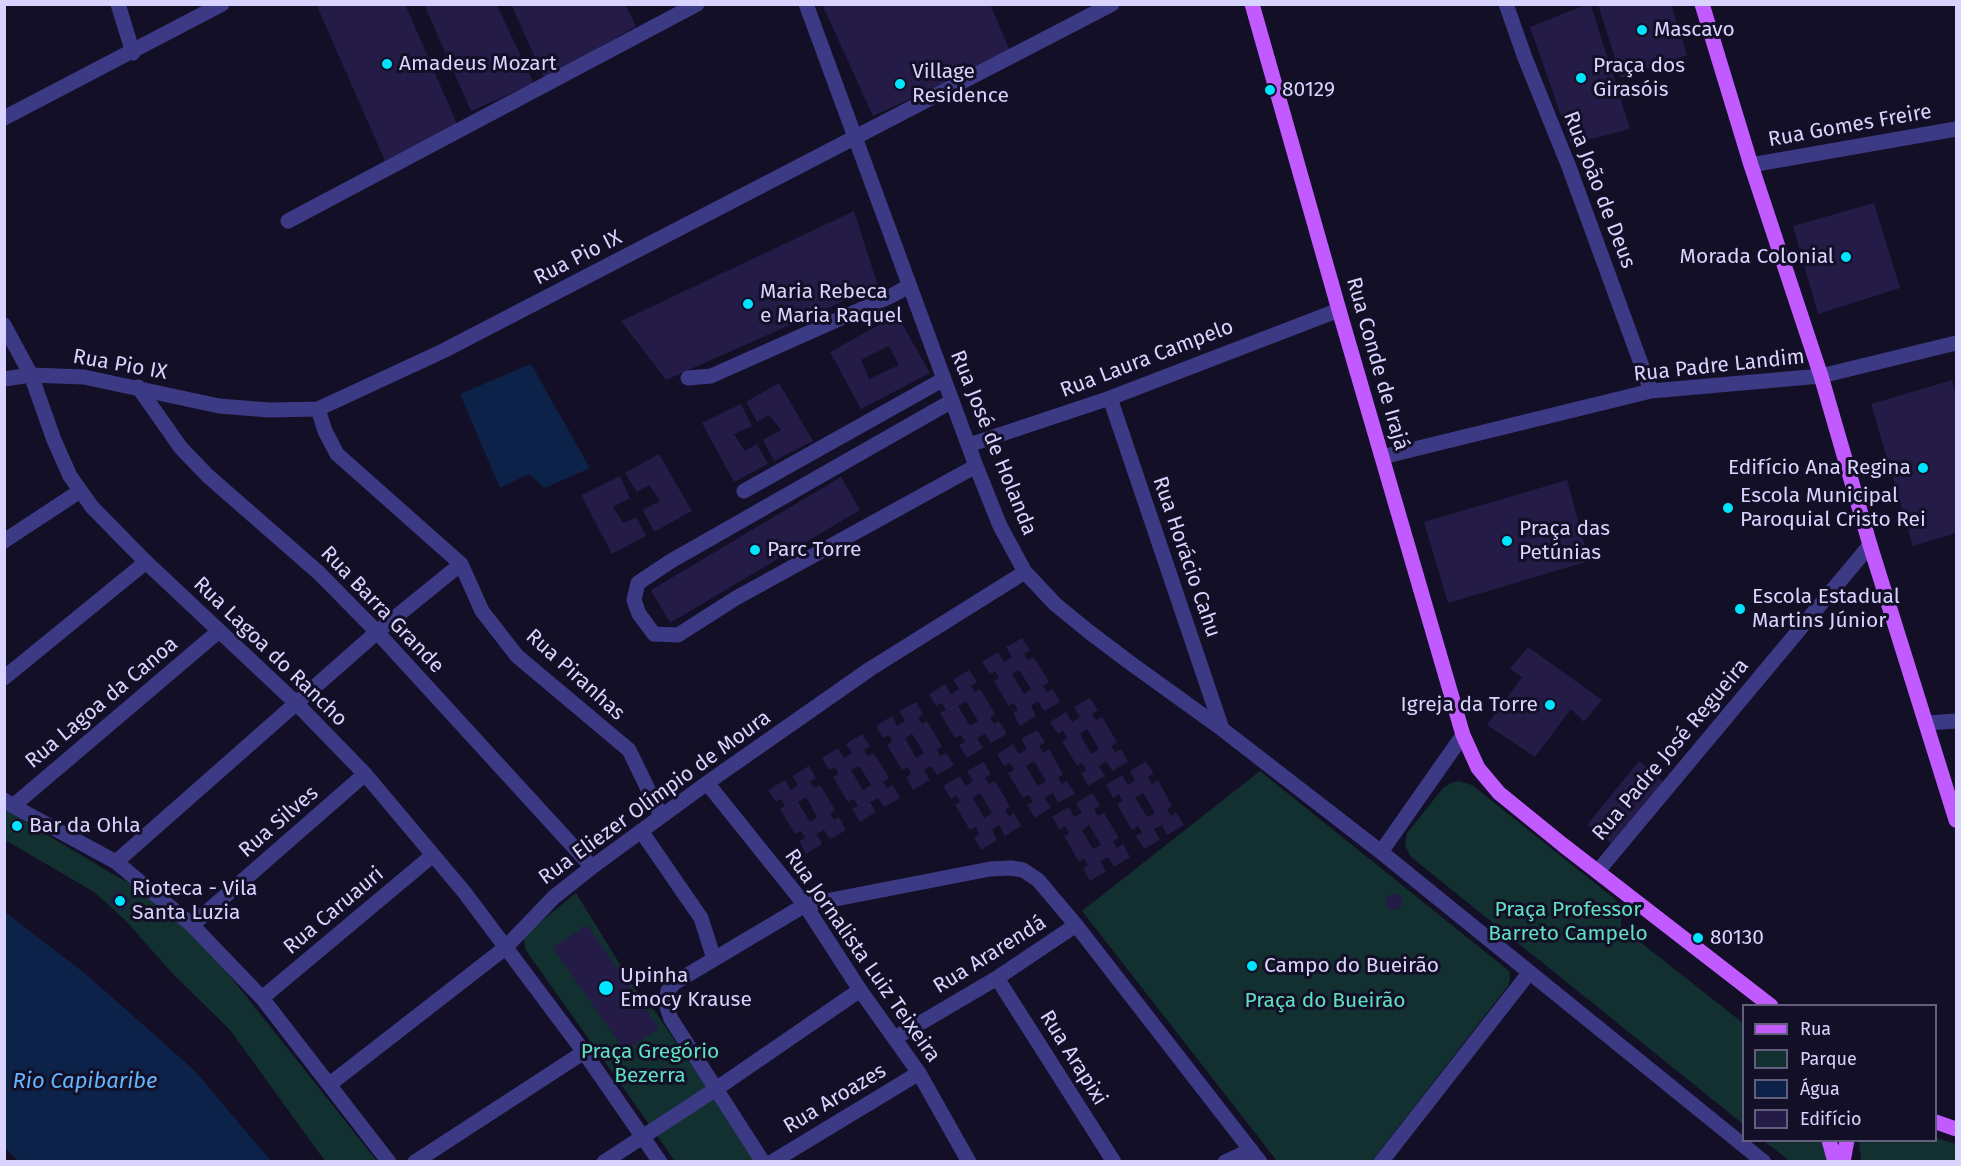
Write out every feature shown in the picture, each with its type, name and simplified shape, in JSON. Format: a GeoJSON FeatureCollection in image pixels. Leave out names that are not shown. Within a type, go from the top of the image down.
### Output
{"type":"FeatureCollection","features":[{"type":"Feature","properties":{"kind":"main road","name":"Rua Conde de Irajá"},"geometry":{"type":"LineString","coordinates":[[1252,4],[1463,735],[1478,768],[1499,793],[1770,1004]]}},
{"type":"Feature","properties":{"kind":"main road"},"geometry":{"type":"LineString","coordinates":[[1702,4],[1751,165],[1821,376],[1870,545],[1956,820]]}},
{"type":"Feature","properties":{"kind":"main road"},"geometry":{"type":"LineString","coordinates":[[1937,1123],[1956,1129]]}},
{"type":"Feature","properties":{"kind":"main road"},"geometry":{"type":"LineString","coordinates":[[1830,1142],[1835,1161]]}},
{"type":"Feature","properties":{"kind":"main road"},"geometry":{"type":"LineString","coordinates":[[1844,1161],[1847,1142]]}},
{"type":"Feature","properties":{"kind":"street"},"geometry":{"type":"LineString","coordinates":[[118,4],[133,53]]}},
{"type":"Feature","properties":{"kind":"street"},"geometry":{"type":"LineString","coordinates":[[4,118],[133,53],[222,4]]}},
{"type":"Feature","properties":{"kind":"street"},"geometry":{"type":"LineString","coordinates":[[288,221],[697,4]]}},
{"type":"Feature","properties":{"kind":"street","name":"Rua José de Holanda"},"geometry":{"type":"LineString","coordinates":[[806,4],[976,466],[1000,526],[1025,572],[1055,604],[1088,631],[1222,729],[1381,852],[1764,1161]]}},
{"type":"Feature","properties":{"kind":"street","name":"Rua Pio IX"},"geometry":{"type":"LineString","coordinates":[[4,379],[30,375],[84,377],[219,406],[269,410],[318,409],[443,351],[1112,4]]}},
{"type":"Feature","properties":{"kind":"street","name":"Rua João de Deus"},"geometry":{"type":"LineString","coordinates":[[1506,4],[1569,167],[1651,392]]}},
{"type":"Feature","properties":{"kind":"street","name":"Rua Gomes Freire"},"geometry":{"type":"LineString","coordinates":[[1751,165],[1956,129]]}},
{"type":"Feature","properties":{"kind":"street"},"geometry":{"type":"LineString","coordinates":[[688,378],[711,376],[909,286]]}},
{"type":"Feature","properties":{"kind":"street","name":"Rua Laura Campelo"},"geometry":{"type":"LineString","coordinates":[[969,445],[1110,398],[1339,310]]}},
{"type":"Feature","properties":{"kind":"street","name":"Rua Lagoa do Rancho"},"geometry":{"type":"LineString","coordinates":[[4,325],[30,375],[70,476],[92,507],[146,562],[296,703],[365,774],[465,893],[584,1052],[660,1161]]}},
{"type":"Feature","properties":{"kind":"street","name":"Rua Padre Landim"},"geometry":{"type":"LineString","coordinates":[[1382,457],[1651,392],[1821,376],[1956,344]]}},
{"type":"Feature","properties":{"kind":"street"},"geometry":{"type":"LineString","coordinates":[[744,491],[944,379]]}},
{"type":"Feature","properties":{"kind":"street","name":"Rua Barra Grande"},"geometry":{"type":"LineString","coordinates":[[138,387],[181,448],[208,476],[319,573],[377,632],[592,867]]}},
{"type":"Feature","properties":{"kind":"street","name":"Rua Horácio Cahu"},"geometry":{"type":"LineString","coordinates":[[1110,398],[1222,729]]}},
{"type":"Feature","properties":{"kind":"street"},"geometry":{"type":"LineString","coordinates":[[952,401],[682,555],[638,583],[634,600],[639,614],[654,634],[678,635],[736,598],[976,466]]}},
{"type":"Feature","properties":{"kind":"street","name":"Rua Piranhas"},"geometry":{"type":"LineString","coordinates":[[318,409],[337,454],[461,564],[482,611],[517,656],[629,750],[661,816]]}},
{"type":"Feature","properties":{"kind":"street"},"geometry":{"type":"LineString","coordinates":[[4,541],[80,491]]}},
{"type":"Feature","properties":{"kind":"street","name":"Rua Padre José Regueira"},"geometry":{"type":"LineString","coordinates":[[1598,871],[1870,545]]}},
{"type":"Feature","properties":{"kind":"street"},"geometry":{"type":"LineString","coordinates":[[4,678],[146,562]]}},
{"type":"Feature","properties":{"kind":"street"},"geometry":{"type":"LineString","coordinates":[[117,862],[377,632],[461,564]]}},
{"type":"Feature","properties":{"kind":"street","name":"Rua Eliezer Olímpio de Moura"},"geometry":{"type":"LineString","coordinates":[[330,1084],[505,948],[554,897],[661,816],[870,669],[1025,572]]}},
{"type":"Feature","properties":{"kind":"street","name":"Rua Lagoa da Canoa"},"geometry":{"type":"LineString","coordinates":[[9,803],[219,631]]}},
{"type":"Feature","properties":{"kind":"street"},"geometry":{"type":"LineString","coordinates":[[1927,723],[1956,720]]}},
{"type":"Feature","properties":{"kind":"street"},"geometry":{"type":"LineString","coordinates":[[1381,852],[1463,735]]}},
{"type":"Feature","properties":{"kind":"street","name":"Rua Silves"},"geometry":{"type":"LineString","coordinates":[[192,925],[365,774]]}},
{"type":"Feature","properties":{"kind":"street","name":"Rua Jornalista Luiz Teixeira"},"geometry":{"type":"LineString","coordinates":[[707,783],[805,905],[919,1073],[969,1161]]}},
{"type":"Feature","properties":{"kind":"street"},"geometry":{"type":"LineString","coordinates":[[9,803],[117,862],[192,925],[262,998],[389,1161]]}},
{"type":"Feature","properties":{"kind":"street"},"geometry":{"type":"LineString","coordinates":[[641,831],[701,918],[714,959]]}},
{"type":"Feature","properties":{"kind":"street","name":"Rua Caruauri"},"geometry":{"type":"LineString","coordinates":[[262,998],[433,855]]}},
{"type":"Feature","properties":{"kind":"street"},"geometry":{"type":"LineString","coordinates":[[763,1161],[671,1019],[666,999],[674,983],[805,905],[990,869],[1011,868],[1023,870],[1038,880],[1077,925],[1256,1156],[1225,1161]]}},
{"type":"Feature","properties":{"kind":"street","name":"Rua Ararendá"},"geometry":{"type":"LineString","coordinates":[[895,1038],[997,978],[1077,925]]}},
{"type":"Feature","properties":{"kind":"street"},"geometry":{"type":"LineString","coordinates":[[1381,1161],[1529,973]]}},
{"type":"Feature","properties":{"kind":"street","name":"Rua Arapixi"},"geometry":{"type":"LineString","coordinates":[[997,978],[1114,1161]]}},
{"type":"Feature","properties":{"kind":"street"},"geometry":{"type":"LineString","coordinates":[[604,1161],[644,1137],[861,990]]}},
{"type":"Feature","properties":{"kind":"street"},"geometry":{"type":"LineString","coordinates":[[415,1161],[584,1052]]}},
{"type":"Feature","properties":{"kind":"street","name":"Rua Aroazes"},"geometry":{"type":"LineString","coordinates":[[772,1161],[919,1073]]}},
{"type":"Feature","properties":{"kind":"green space","name":"Praça do Bueirão"},"geometry":{"type":"Polygon","coordinates":[[[1260,771],[1509,971],[1508,986],[1372,1161],[1277,1161],[1082,911],[1260,771]]]}},
{"type":"Feature","properties":{"kind":"green space","name":"Praça Professor Barreto Campelo"},"geometry":{"type":"Polygon","coordinates":[[[1459,781],[1472,785],[1611,896],[1622,906],[1621,927],[1742,1022],[1742,1123],[1411,857],[1405,846],[1407,833],[1443,788],[1459,781]]]}},
{"type":"Feature","properties":{"kind":"green space"},"geometry":{"type":"Polygon","coordinates":[[[4,809],[159,899],[203,942],[377,1161],[325,1161],[230,1030],[173,974],[126,921],[94,892],[5,840],[4,809]]]}},
{"type":"Feature","properties":{"kind":"green space","name":"Praça Gregório Bezerra"},"geometry":{"type":"Polygon","coordinates":[[[576,893],[639,995],[654,1010],[757,1161],[675,1161],[525,949],[524,939],[528,932],[576,893]]]}},
{"type":"Feature","properties":{"kind":"green space"},"geometry":{"type":"Polygon","coordinates":[[[1937,1138],[1956,1144],[1956,1161],[1861,1161],[1859,1142],[1937,1142],[1937,1138]]]}},
{"type":"Feature","properties":{"kind":"green space"},"geometry":{"type":"Polygon","coordinates":[[[1765,1142],[1827,1142],[1827,1161],[1790,1161],[1765,1142]]]}},
{"type":"Feature","properties":{"kind":"water"},"geometry":{"type":"Polygon","coordinates":[[[531,364],[590,468],[545,488],[529,474],[500,488],[460,394],[531,364]]]}},
{"type":"Feature","properties":{"kind":"water","name":"Rio Capibaribe"},"geometry":{"type":"Polygon","coordinates":[[[5,912],[87,975],[194,1070],[271,1161],[19,1161],[5,1148],[5,912]]]}},
{"type":"Feature","properties":{"kind":"building","name":"Amadeus Mozart"},"geometry":{"type":"Polygon","coordinates":[[[316,4],[405,4],[457,124],[385,161],[316,4]]]}},
{"type":"Feature","properties":{"kind":"building"},"geometry":{"type":"Polygon","coordinates":[[[424,4],[496,4],[534,83],[471,111],[424,4]]]}},
{"type":"Feature","properties":{"kind":"building"},"geometry":{"type":"Polygon","coordinates":[[[511,4],[625,4],[636,26],[545,80],[511,4]]]}},
{"type":"Feature","properties":{"kind":"building","name":"Village Residence"},"geometry":{"type":"Polygon","coordinates":[[[822,4],[990,4],[1011,53],[873,116],[822,4]]]}},
{"type":"Feature","properties":{"kind":"building","name":"Mascavo"},"geometry":{"type":"Polygon","coordinates":[[[1598,4],[1671,4],[1687,55],[1621,78],[1598,4]]]}},
{"type":"Feature","properties":{"kind":"building","name":"Praça dos Girasóis"},"geometry":{"type":"Polygon","coordinates":[[[1585,5],[1591,5],[1630,129],[1571,144],[1530,27],[1585,5]]]}},
{"type":"Feature","properties":{"kind":"building","name":"Morada Colonial"},"geometry":{"type":"Polygon","coordinates":[[[1874,203],[1900,288],[1818,314],[1793,226],[1874,203]]]}},
{"type":"Feature","properties":{"kind":"building","name":"Maria Rebeca e Maria Raquel"},"geometry":{"type":"Polygon","coordinates":[[[854,211],[878,286],[666,380],[621,321],[854,211]]]}},
{"type":"Feature","properties":{"kind":"building"},"geometry":{"type":"Polygon","coordinates":[[[897,315],[930,373],[861,409],[830,352],[897,315]],[[889,346],[861,360],[869,379],[899,365],[889,346]]]}},
{"type":"Feature","properties":{"kind":"building","name":"Edifício Ana Regina"},"geometry":{"type":"Polygon","coordinates":[[[1952,380],[1956,395],[1956,533],[1913,546],[1871,404],[1952,380]]]}},
{"type":"Feature","properties":{"kind":"building"},"geometry":{"type":"Polygon","coordinates":[[[779,383],[813,441],[774,461],[763,440],[781,430],[769,415],[757,422],[746,402],[779,383]]]}},
{"type":"Feature","properties":{"kind":"building"},"geometry":{"type":"Polygon","coordinates":[[[741,404],[752,426],[734,434],[745,451],[757,444],[768,464],[734,482],[702,423],[741,404]]]}},
{"type":"Feature","properties":{"kind":"building"},"geometry":{"type":"Polygon","coordinates":[[[659,454],[692,511],[654,532],[643,510],[660,501],[649,485],[637,492],[625,473],[659,454]]]}},
{"type":"Feature","properties":{"kind":"building"},"geometry":{"type":"Polygon","coordinates":[[[620,476],[630,498],[613,507],[623,523],[636,517],[646,536],[612,554],[581,495],[620,476]]]}},
{"type":"Feature","properties":{"kind":"building","name":"Parc Torre"},"geometry":{"type":"Polygon","coordinates":[[[841,477],[860,510],[670,623],[651,590],[841,477]]]}},
{"type":"Feature","properties":{"kind":"building","name":"Praça das Petúnias"},"geometry":{"type":"Polygon","coordinates":[[[1567,480],[1589,561],[1448,603],[1424,522],[1567,480]]]}},
{"type":"Feature","properties":{"kind":"building"},"geometry":{"type":"Polygon","coordinates":[[[1022,638],[1030,650],[1024,654],[1028,660],[1034,657],[1049,682],[1043,686],[1047,692],[1053,689],[1060,702],[1044,711],[1038,701],[1031,706],[1036,716],[1020,726],[1013,713],[1018,710],[1014,703],[1009,706],[994,681],[999,678],[995,671],[990,674],[982,662],[998,652],[1004,662],[1012,657],[1006,647],[1022,638]],[[1019,670],[1012,674],[1024,694],[1031,689],[1019,670]]]}},
{"type":"Feature","properties":{"kind":"building","name":"Igreja da Torre"},"geometry":{"type":"Polygon","coordinates":[[[1528,647],[1602,700],[1584,722],[1571,709],[1535,757],[1487,725],[1522,677],[1510,669],[1528,647]]]}},
{"type":"Feature","properties":{"kind":"building"},"geometry":{"type":"Polygon","coordinates":[[[969,670],[977,682],[971,686],[975,692],[980,689],[995,714],[990,717],[994,724],[999,721],[1007,734],[991,743],[985,734],[977,738],[983,748],[967,758],[959,745],[965,742],[961,735],[955,738],[940,713],[946,710],[942,703],[936,706],[929,694],[945,684],[951,694],[959,689],[953,680],[969,670]],[[966,701],[958,706],[970,726],[978,721],[966,701]]]}},
{"type":"Feature","properties":{"kind":"building"},"geometry":{"type":"Polygon","coordinates":[[[1090,698],[1098,710],[1092,714],[1096,720],[1102,717],[1117,742],[1111,746],[1115,752],[1121,749],[1128,762],[1112,771],[1106,761],[1099,766],[1105,776],[1088,786],[1081,773],[1086,770],[1082,763],[1077,766],[1062,741],[1067,738],[1063,731],[1058,734],[1050,722],[1066,712],[1072,722],[1080,717],[1074,707],[1090,698]],[[1087,729],[1080,734],[1091,754],[1099,749],[1087,729]]]}},
{"type":"Feature","properties":{"kind":"building"},"geometry":{"type":"Polygon","coordinates":[[[916,702],[923,714],[918,718],[922,724],[927,721],[942,746],[937,750],[940,756],[946,753],[954,765],[937,775],[931,766],[924,770],[930,780],[913,790],[906,777],[911,774],[908,767],[902,770],[887,745],[892,742],[889,735],[883,738],[876,726],[892,716],[897,726],[905,721],[899,711],[916,702]],[[912,734],[905,738],[916,758],[924,753],[912,734]]]}},
{"type":"Feature","properties":{"kind":"building"},"geometry":{"type":"Polygon","coordinates":[[[1037,730],[1045,742],[1039,746],[1043,753],[1049,749],[1063,774],[1058,778],[1062,784],[1067,781],[1075,794],[1058,803],[1053,793],[1045,798],[1051,808],[1035,818],[1027,805],[1033,802],[1029,795],[1023,798],[1008,773],[1014,770],[1010,763],[1004,766],[997,754],[1013,744],[1019,754],[1027,749],[1021,739],[1037,730]],[[1034,761],[1026,766],[1038,786],[1046,781],[1034,761]]]}},
{"type":"Feature","properties":{"kind":"building"},"geometry":{"type":"Polygon","coordinates":[[[862,734],[870,746],[864,750],[868,756],[874,753],[889,778],[883,782],[887,788],[893,785],[900,798],[884,807],[878,798],[870,802],[876,812],[860,822],[852,809],[858,806],[854,799],[848,802],[833,777],[839,774],[835,767],[829,770],[822,758],[838,748],[844,758],[852,753],[846,744],[862,734]],[[859,766],[851,770],[863,790],[871,785],[859,766]]]}},
{"type":"Feature","properties":{"kind":"building"},"geometry":{"type":"Polygon","coordinates":[[[1146,761],[1154,774],[1148,777],[1152,784],[1158,780],[1172,806],[1167,809],[1171,816],[1176,812],[1184,825],[1167,835],[1162,825],[1154,829],[1160,840],[1144,849],[1136,836],[1142,833],[1138,826],[1132,830],[1117,804],[1123,801],[1119,794],[1113,798],[1106,785],[1122,775],[1128,785],[1135,781],[1130,771],[1146,761]],[[1143,793],[1135,797],[1147,817],[1155,813],[1143,793]]]}},
{"type":"Feature","properties":{"kind":"building"},"geometry":{"type":"Polygon","coordinates":[[[1639,761],[1664,782],[1613,845],[1587,825],[1639,761]]]}},
{"type":"Feature","properties":{"kind":"building"},"geometry":{"type":"Polygon","coordinates":[[[984,762],[991,774],[985,778],[989,784],[995,781],[1010,806],[1005,810],[1009,816],[1014,813],[1021,826],[1005,836],[999,825],[992,830],[997,840],[981,850],[974,837],[979,834],[976,827],[970,830],[955,805],[960,802],[956,795],[951,799],[943,786],[960,776],[966,786],[973,781],[967,771],[984,762]],[[980,793],[973,798],[984,818],[992,813],[980,793]]]}},
{"type":"Feature","properties":{"kind":"building"},"geometry":{"type":"Polygon","coordinates":[[[809,766],[816,778],[810,782],[814,788],[820,785],[835,810],[830,814],[834,820],[839,817],[846,830],[830,839],[824,830],[817,834],[822,844],[806,854],[799,841],[805,838],[801,831],[795,834],[780,809],[785,806],[781,799],[776,802],[768,790],[785,780],[791,790],[798,785],[792,776],[809,766]],[[806,797],[798,802],[810,822],[817,817],[806,797]]]}},
{"type":"Feature","properties":{"kind":"building"},"geometry":{"type":"Polygon","coordinates":[[[1093,793],[1100,806],[1094,809],[1098,816],[1104,813],[1119,838],[1113,841],[1117,848],[1123,844],[1130,857],[1114,867],[1108,857],[1100,861],[1106,872],[1090,881],[1083,868],[1088,865],[1084,858],[1079,862],[1064,836],[1069,833],[1065,826],[1060,830],[1052,817],[1069,807],[1074,817],[1082,813],[1076,803],[1093,793]],[[1089,825],[1082,830],[1093,849],[1101,845],[1089,825]]]}},
{"type":"Feature","properties":{"kind":"building","name":"Rioteca - Vila Santa Luzia"},"geometry":{"type":"Polygon","coordinates":[[[118,890],[131,901],[122,912],[109,901],[118,890]]]}},
{"type":"Feature","properties":{"kind":"building"},"geometry":{"type":"Polygon","coordinates":[[[1391,894],[1397,894],[1402,902],[1400,908],[1391,910],[1386,905],[1386,899],[1391,894]]]}},
{"type":"Feature","properties":{"kind":"building","name":"Upinha Emocy Krause"},"geometry":{"type":"Polygon","coordinates":[[[587,925],[659,1028],[625,1051],[553,948],[587,925]]]}},
{"type":"Feature","properties":{"kind":"place","name":"Mascavo"},"geometry":{"type":"Point","coordinates":[1642,30]}},
{"type":"Feature","properties":{"kind":"place","name":"Amadeus Mozart"},"geometry":{"type":"Point","coordinates":[387,64]}},
{"type":"Feature","properties":{"kind":"place","name":"Praça dos Girasóis"},"geometry":{"type":"Point","coordinates":[1581,78]}},
{"type":"Feature","properties":{"kind":"place","name":"Village Residence"},"geometry":{"type":"Point","coordinates":[900,84]}},
{"type":"Feature","properties":{"kind":"place","name":"80129"},"geometry":{"type":"Point","coordinates":[1270,90]}},
{"type":"Feature","properties":{"kind":"place","name":"Morada Colonial"},"geometry":{"type":"Point","coordinates":[1846,257]}},
{"type":"Feature","properties":{"kind":"place","name":"Maria Rebeca e Maria Raquel"},"geometry":{"type":"Point","coordinates":[748,304]}},
{"type":"Feature","properties":{"kind":"place","name":"Edifício Ana Regina"},"geometry":{"type":"Point","coordinates":[1923,468]}},
{"type":"Feature","properties":{"kind":"place","name":"Escola Municipal Paroquial Cristo Rei"},"geometry":{"type":"Point","coordinates":[1728,508]}},
{"type":"Feature","properties":{"kind":"place","name":"Praça das Petúnias"},"geometry":{"type":"Point","coordinates":[1507,541]}},
{"type":"Feature","properties":{"kind":"place","name":"Parc Torre"},"geometry":{"type":"Point","coordinates":[755,550]}},
{"type":"Feature","properties":{"kind":"place","name":"Escola Estadual Martins Júnior"},"geometry":{"type":"Point","coordinates":[1740,609]}},
{"type":"Feature","properties":{"kind":"place","name":"Igreja da Torre"},"geometry":{"type":"Point","coordinates":[1550,705]}},
{"type":"Feature","properties":{"kind":"place","name":"Bar da Ohla"},"geometry":{"type":"Point","coordinates":[17,826]}},
{"type":"Feature","properties":{"kind":"place","name":"Rioteca - Vila Santa Luzia"},"geometry":{"type":"Point","coordinates":[120,901]}},
{"type":"Feature","properties":{"kind":"place","name":"80130"},"geometry":{"type":"Point","coordinates":[1698,938]}},
{"type":"Feature","properties":{"kind":"place","name":"Campo do Bueirão"},"geometry":{"type":"Point","coordinates":[1252,966]}},
{"type":"Feature","properties":{"kind":"place","name":"Upinha Emocy Krause"},"geometry":{"type":"Point","coordinates":[606,988]}}]}
